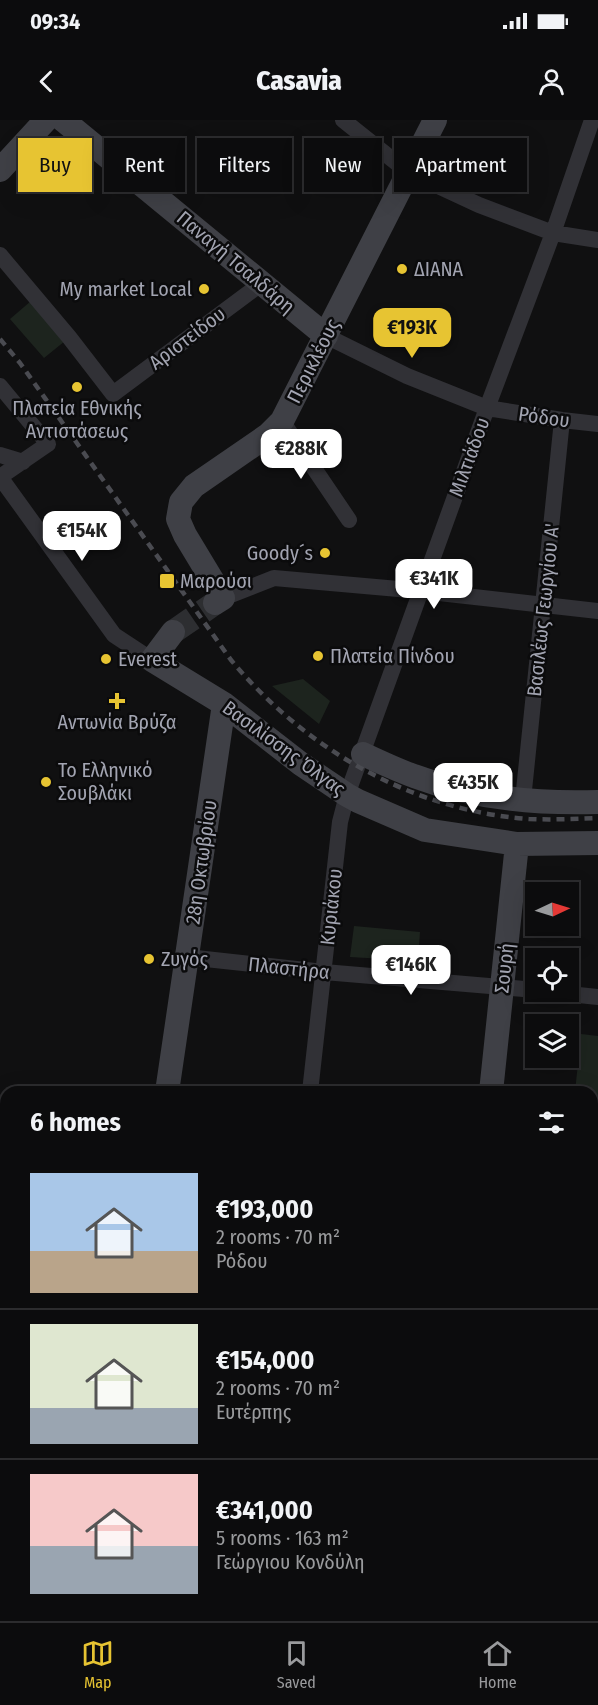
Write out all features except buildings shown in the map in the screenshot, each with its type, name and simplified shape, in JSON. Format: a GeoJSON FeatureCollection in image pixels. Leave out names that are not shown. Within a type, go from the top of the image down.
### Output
{"type":"FeatureCollection","features":[{"type":"Feature","properties":{"kind":"main road"},"geometry":{"type":"LineString","coordinates":[[0,170],[46,120]]}},
{"type":"Feature","properties":{"kind":"main road","name":"Παναγή Τσαλδάρη"},"geometry":{"type":"LineString","coordinates":[[63,120],[326,336]]}},
{"type":"Feature","properties":{"kind":"main road","name":"Περικλέους"},"geometry":{"type":"LineString","coordinates":[[426,138],[435,120]]}},
{"type":"Feature","properties":{"kind":"main road","name":"Περικλέους"},"geometry":{"type":"LineString","coordinates":[[219,600],[178,519],[181,502],[194,486],[268,435],[282,421],[398,192]]}},
{"type":"Feature","properties":{"kind":"main road"},"geometry":{"type":"LineString","coordinates":[[152,660],[173,632]]}},
{"type":"Feature","properties":{"kind":"main road","name":"Βασιλίσσης Όλγας"},"geometry":{"type":"LineString","coordinates":[[152,660],[224,704],[301,764],[347,795],[425,830],[517,844],[598,843]]}},
{"type":"Feature","properties":{"kind":"main road","name":"28η Οκτωβρίου"},"geometry":{"type":"LineString","coordinates":[[168,1086],[224,704]]}},
{"type":"Feature","properties":{"kind":"main road"},"geometry":{"type":"LineString","coordinates":[[363,754],[416,777],[476,793],[523,800],[565,803],[598,802]]}},
{"type":"Feature","properties":{"kind":"main road","name":"Σουρή"},"geometry":{"type":"LineString","coordinates":[[492,1086],[517,844]]}},
{"type":"Feature","properties":{"kind":"street"},"geometry":{"type":"LineString","coordinates":[[343,120],[394,161]]}},
{"type":"Feature","properties":{"kind":"street","name":"Μιλτιάδου"},"geometry":{"type":"LineString","coordinates":[[347,795],[553,233],[592,120]]}},
{"type":"Feature","properties":{"kind":"street"},"geometry":{"type":"LineString","coordinates":[[451,192],[553,233],[598,240]]}},
{"type":"Feature","properties":{"kind":"street","name":"Αριστείδου"},"geometry":{"type":"LineString","coordinates":[[0,255],[69,337],[113,394],[262,283]]}},
{"type":"Feature","properties":{"kind":"street","name":"Ρόδου"},"geometry":{"type":"LineString","coordinates":[[326,336],[407,376],[487,408],[598,424]]}},
{"type":"Feature","properties":{"kind":"street"},"geometry":{"type":"LineString","coordinates":[[0,386],[48,444],[0,477],[114,635],[152,660]]}},
{"type":"Feature","properties":{"kind":"street","name":"Βασιλέως Γεωργίου Α'"},"geometry":{"type":"LineString","coordinates":[[523,800],[562,420]]}},
{"type":"Feature","properties":{"kind":"street"},"geometry":{"type":"LineString","coordinates":[[282,421],[349,520]]}},
{"type":"Feature","properties":{"kind":"street"},"geometry":{"type":"LineString","coordinates":[[0,455],[23,462]]}},
{"type":"Feature","properties":{"kind":"street"},"geometry":{"type":"LineString","coordinates":[[219,600],[274,578],[422,591],[598,611]]}},
{"type":"Feature","properties":{"kind":"street","name":"Κυριάκου"},"geometry":{"type":"LineString","coordinates":[[311,1086],[340,822],[347,795]]}},
{"type":"Feature","properties":{"kind":"street","name":"Πλαστήρα"},"geometry":{"type":"LineString","coordinates":[[187,957],[324,972],[525,989]]}},
{"type":"Feature","properties":{"kind":"street"},"geometry":{"type":"LineString","coordinates":[[579,995],[598,997]]}},
{"type":"Feature","properties":{"kind":"shaded area"},"geometry":{"type":"Polygon","coordinates":[[[31,301],[65,341],[44,358],[10,319],[31,301]]]}},
{"type":"Feature","properties":{"kind":"shaded area"},"geometry":{"type":"Polygon","coordinates":[[[303,679],[330,701],[319,724],[272,686],[303,679]]]}},
{"type":"Feature","properties":{"kind":"shaded area"},"geometry":{"type":"Polygon","coordinates":[[[354,926],[420,932],[418,961],[350,957],[354,926]]]}},
{"type":"Feature","properties":{"kind":"shaded area"},"geometry":{"type":"Polygon","coordinates":[[[581,1034],[598,1036],[598,1086],[576,1086],[581,1034]]]}},
{"type":"Feature","properties":{"kind":"tunnel"},"geometry":{"type":"LineString","coordinates":[[173,632],[215,603]]}},
{"type":"Feature","properties":{"kind":"railway"},"geometry":{"type":"LineString","coordinates":[[0,339],[20,363],[231,660],[260,692],[292,721],[327,747],[364,770],[403,789],[444,803],[486,814],[529,819],[598,818]]}},
{"type":"Feature","properties":{"kind":"place","name":"ΔΙΑΝΑ"},"geometry":{"type":"Point","coordinates":[402,269]}},
{"type":"Feature","properties":{"kind":"place","name":"My market Local"},"geometry":{"type":"Point","coordinates":[204,289]}},
{"type":"Feature","properties":{"kind":"place","name":"Πλατεία Εθνικής Αντιστάσεως"},"geometry":{"type":"Point","coordinates":[77,387]}},
{"type":"Feature","properties":{"kind":"place","name":"Goody´s"},"geometry":{"type":"Point","coordinates":[325,553]}},
{"type":"Feature","properties":{"kind":"place","name":"Μαρούσι"},"geometry":{"type":"Point","coordinates":[167,581]}},
{"type":"Feature","properties":{"kind":"place","name":"Πλατεία Πίνδου"},"geometry":{"type":"Point","coordinates":[318,656]}},
{"type":"Feature","properties":{"kind":"place","name":"Everest"},"geometry":{"type":"Point","coordinates":[106,659]}},
{"type":"Feature","properties":{"kind":"place","name":"Αντωνία Βρύζα"},"geometry":{"type":"Point","coordinates":[117,701]}},
{"type":"Feature","properties":{"kind":"place","name":"Το Ελληνικό Σουβλάκι"},"geometry":{"type":"Point","coordinates":[46,782]}},
{"type":"Feature","properties":{"kind":"place","name":"Ζυγός"},"geometry":{"type":"Point","coordinates":[149,959]}}]}
